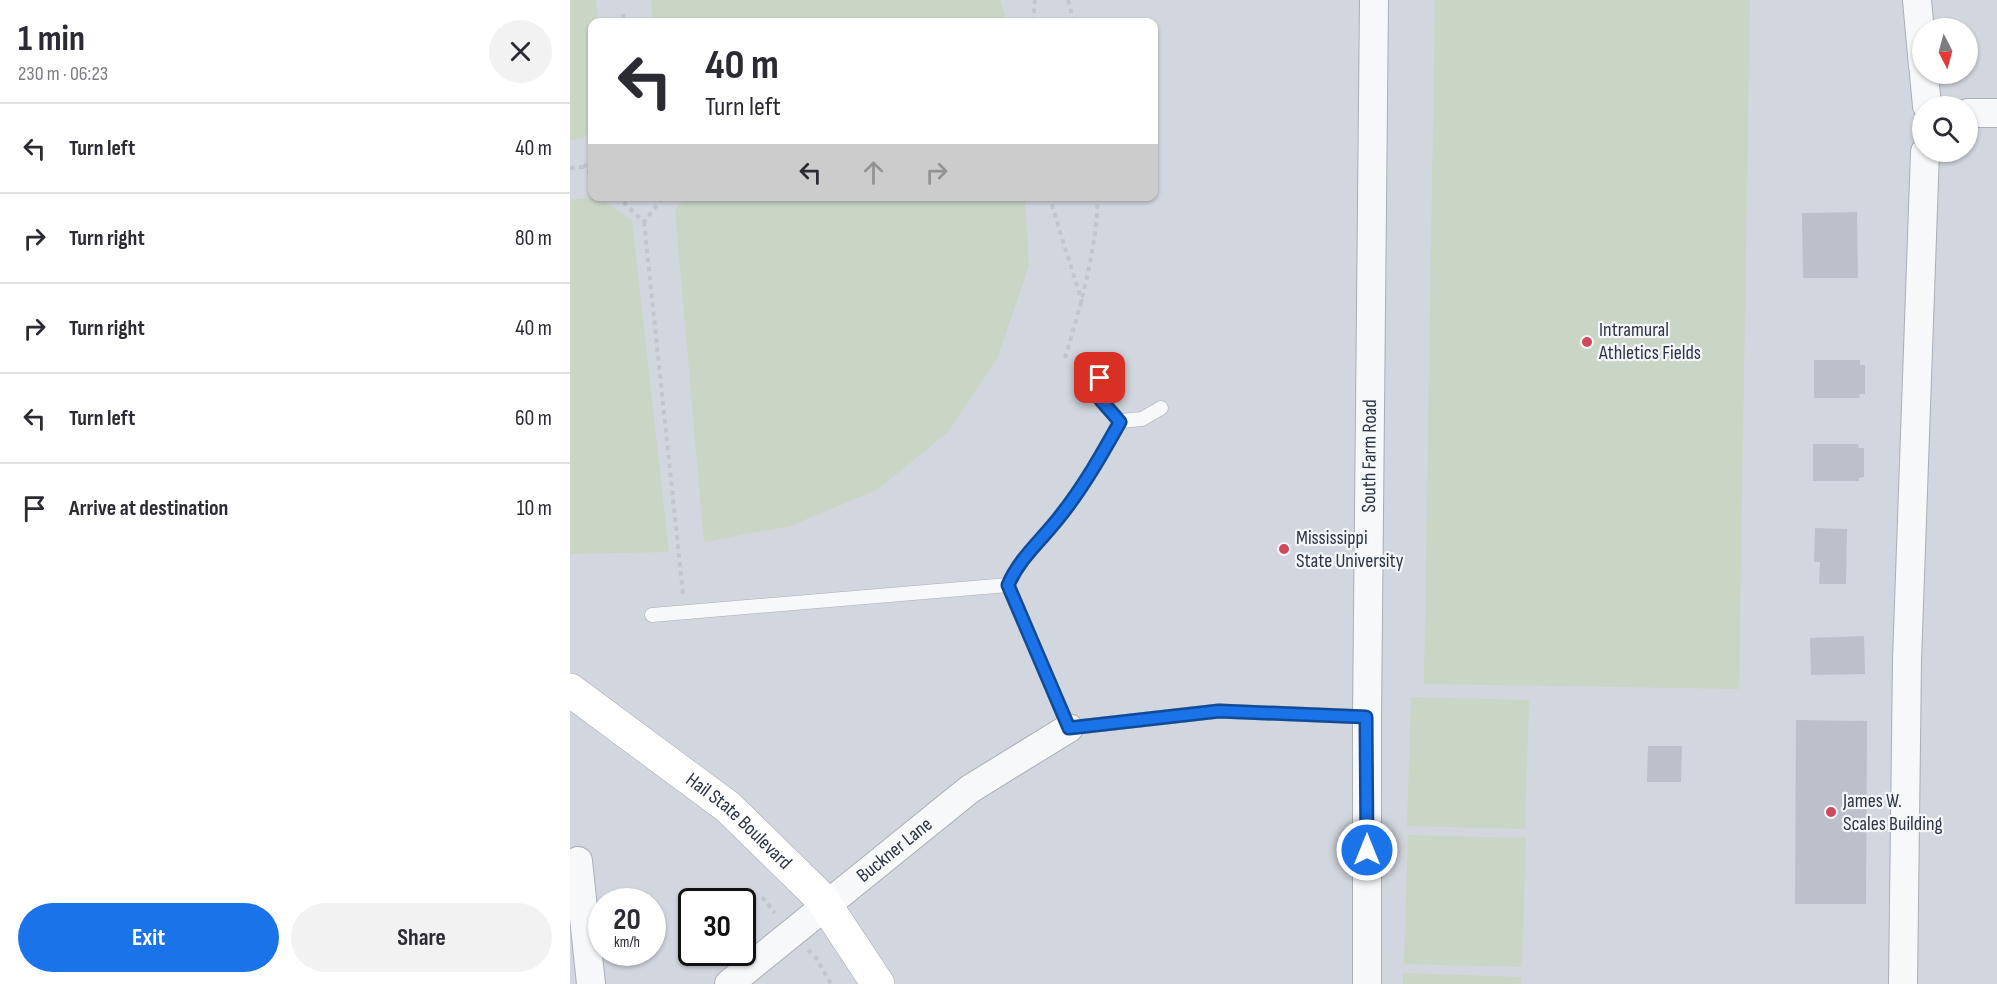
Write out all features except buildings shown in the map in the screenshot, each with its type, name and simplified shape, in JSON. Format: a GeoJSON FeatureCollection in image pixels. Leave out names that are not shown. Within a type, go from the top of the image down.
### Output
{"type":"FeatureCollection","features":[{"type":"Feature","properties":{"kind":"street","name":"South Farm Road"},"geometry":{"type":"LineString","coordinates":[[1367,984],[1366,717],[1374,0]]}},
{"type":"Feature","properties":{"kind":"street"},"geometry":{"type":"LineString","coordinates":[[1917,0],[1919,18]]}},
{"type":"Feature","properties":{"kind":"street"},"geometry":{"type":"LineString","coordinates":[[1978,113],[1997,113]]}},
{"type":"Feature","properties":{"kind":"street"},"geometry":{"type":"LineString","coordinates":[[1903,984],[1907,660],[1925,162]]}},
{"type":"Feature","properties":{"kind":"street","name":"Hail State Boulevard"},"geometry":{"type":"LineString","coordinates":[[570,690],[728,807],[826,906],[878,984]]}},
{"type":"Feature","properties":{"kind":"street","name":"Buckner Lane"},"geometry":{"type":"LineString","coordinates":[[729,984],[970,789],[1069,728]]}},
{"type":"Feature","properties":{"kind":"street"},"geometry":{"type":"LineString","coordinates":[[578,861],[591,984]]}},
{"type":"Feature","properties":{"kind":"lane"},"geometry":{"type":"LineString","coordinates":[[1100,378],[1100,399],[1120,422]]}},
{"type":"Feature","properties":{"kind":"lane"},"geometry":{"type":"LineString","coordinates":[[1120,422],[1142,419],[1161,408]]}},
{"type":"Feature","properties":{"kind":"lane"},"geometry":{"type":"LineString","coordinates":[[1120,422],[1088,480],[1059,518],[1017,566],[1008,585],[1069,728],[1219,711],[1366,717]]}},
{"type":"Feature","properties":{"kind":"lane"},"geometry":{"type":"LineString","coordinates":[[652,615],[1008,585]]}},
{"type":"Feature","properties":{"kind":"path"},"geometry":{"type":"LineString","coordinates":[[1033,18],[1035,0]]}},
{"type":"Feature","properties":{"kind":"path"},"geometry":{"type":"LineString","coordinates":[[1068,0],[1073,18]]}},
{"type":"Feature","properties":{"kind":"path"},"geometry":{"type":"LineString","coordinates":[[623,14],[624,18]]}},
{"type":"Feature","properties":{"kind":"path"},"geometry":{"type":"LineString","coordinates":[[584,167],[588,162]]}},
{"type":"Feature","properties":{"kind":"path"},"geometry":{"type":"LineString","coordinates":[[570,168],[584,167],[588,170]]}},
{"type":"Feature","properties":{"kind":"path"},"geometry":{"type":"LineString","coordinates":[[622,201],[644,222],[686,611]]}},
{"type":"Feature","properties":{"kind":"path"},"geometry":{"type":"LineString","coordinates":[[644,222],[660,201]]}},
{"type":"Feature","properties":{"kind":"path"},"geometry":{"type":"LineString","coordinates":[[1051,201],[1082,303]]}},
{"type":"Feature","properties":{"kind":"path"},"geometry":{"type":"LineString","coordinates":[[1065,358],[1082,303],[1093,247],[1098,201]]}},
{"type":"Feature","properties":{"kind":"shaded area","name":"Mississippi State University"},"geometry":{"type":"Polygon","coordinates":[[[570,0],[1997,0],[1997,984],[570,984],[570,0]]]}},
{"type":"Feature","properties":{"kind":"green space"},"geometry":{"type":"Polygon","coordinates":[[[570,0],[596,0],[598,18],[588,18],[588,133],[583,138],[570,140],[570,0]]]}},
{"type":"Feature","properties":{"kind":"green space"},"geometry":{"type":"Polygon","coordinates":[[[651,0],[1001,0],[1005,18],[653,18],[651,0]]]}},
{"type":"Feature","properties":{"kind":"green space","name":"Intramural Athletics Fields"},"geometry":{"type":"Polygon","coordinates":[[[1435,0],[1750,0],[1739,689],[1424,684],[1435,0]]]}},
{"type":"Feature","properties":{"kind":"green space"},"geometry":{"type":"Polygon","coordinates":[[[588,198],[588,201],[604,201],[632,220],[669,552],[570,554],[570,200],[588,198]]]}},
{"type":"Feature","properties":{"kind":"green space"},"geometry":{"type":"Polygon","coordinates":[[[683,201],[1025,201],[1029,266],[997,359],[948,432],[877,490],[790,526],[704,542],[675,210],[683,201]]]}},
{"type":"Feature","properties":{"kind":"green space"},"geometry":{"type":"Polygon","coordinates":[[[1411,697],[1529,700],[1525,829],[1407,826],[1411,697]]]}},
{"type":"Feature","properties":{"kind":"green space"},"geometry":{"type":"Polygon","coordinates":[[[1408,835],[1526,838],[1522,967],[1404,964],[1408,835]]]}},
{"type":"Feature","properties":{"kind":"green space"},"geometry":{"type":"Polygon","coordinates":[[[1403,973],[1521,977],[1521,984],[1403,984],[1403,973]]]}},
{"type":"Feature","properties":{"kind":"place","name":"Intramural Athletics Fields"},"geometry":{"type":"Point","coordinates":[1587,342]}},
{"type":"Feature","properties":{"kind":"place","name":"Mississippi State University"},"geometry":{"type":"Point","coordinates":[1284,549]}},
{"type":"Feature","properties":{"kind":"place","name":"James W. Scales Building"},"geometry":{"type":"Point","coordinates":[1831,812]}},
{"type":"Feature","properties":{"kind":"route"},"geometry":{"type":"LineString","coordinates":[[1100,378],[1100,399],[1120,422],[1088,480],[1059,518],[1017,566],[1008,585],[1069,728],[1219,711],[1366,717],[1367,850]]}}]}
